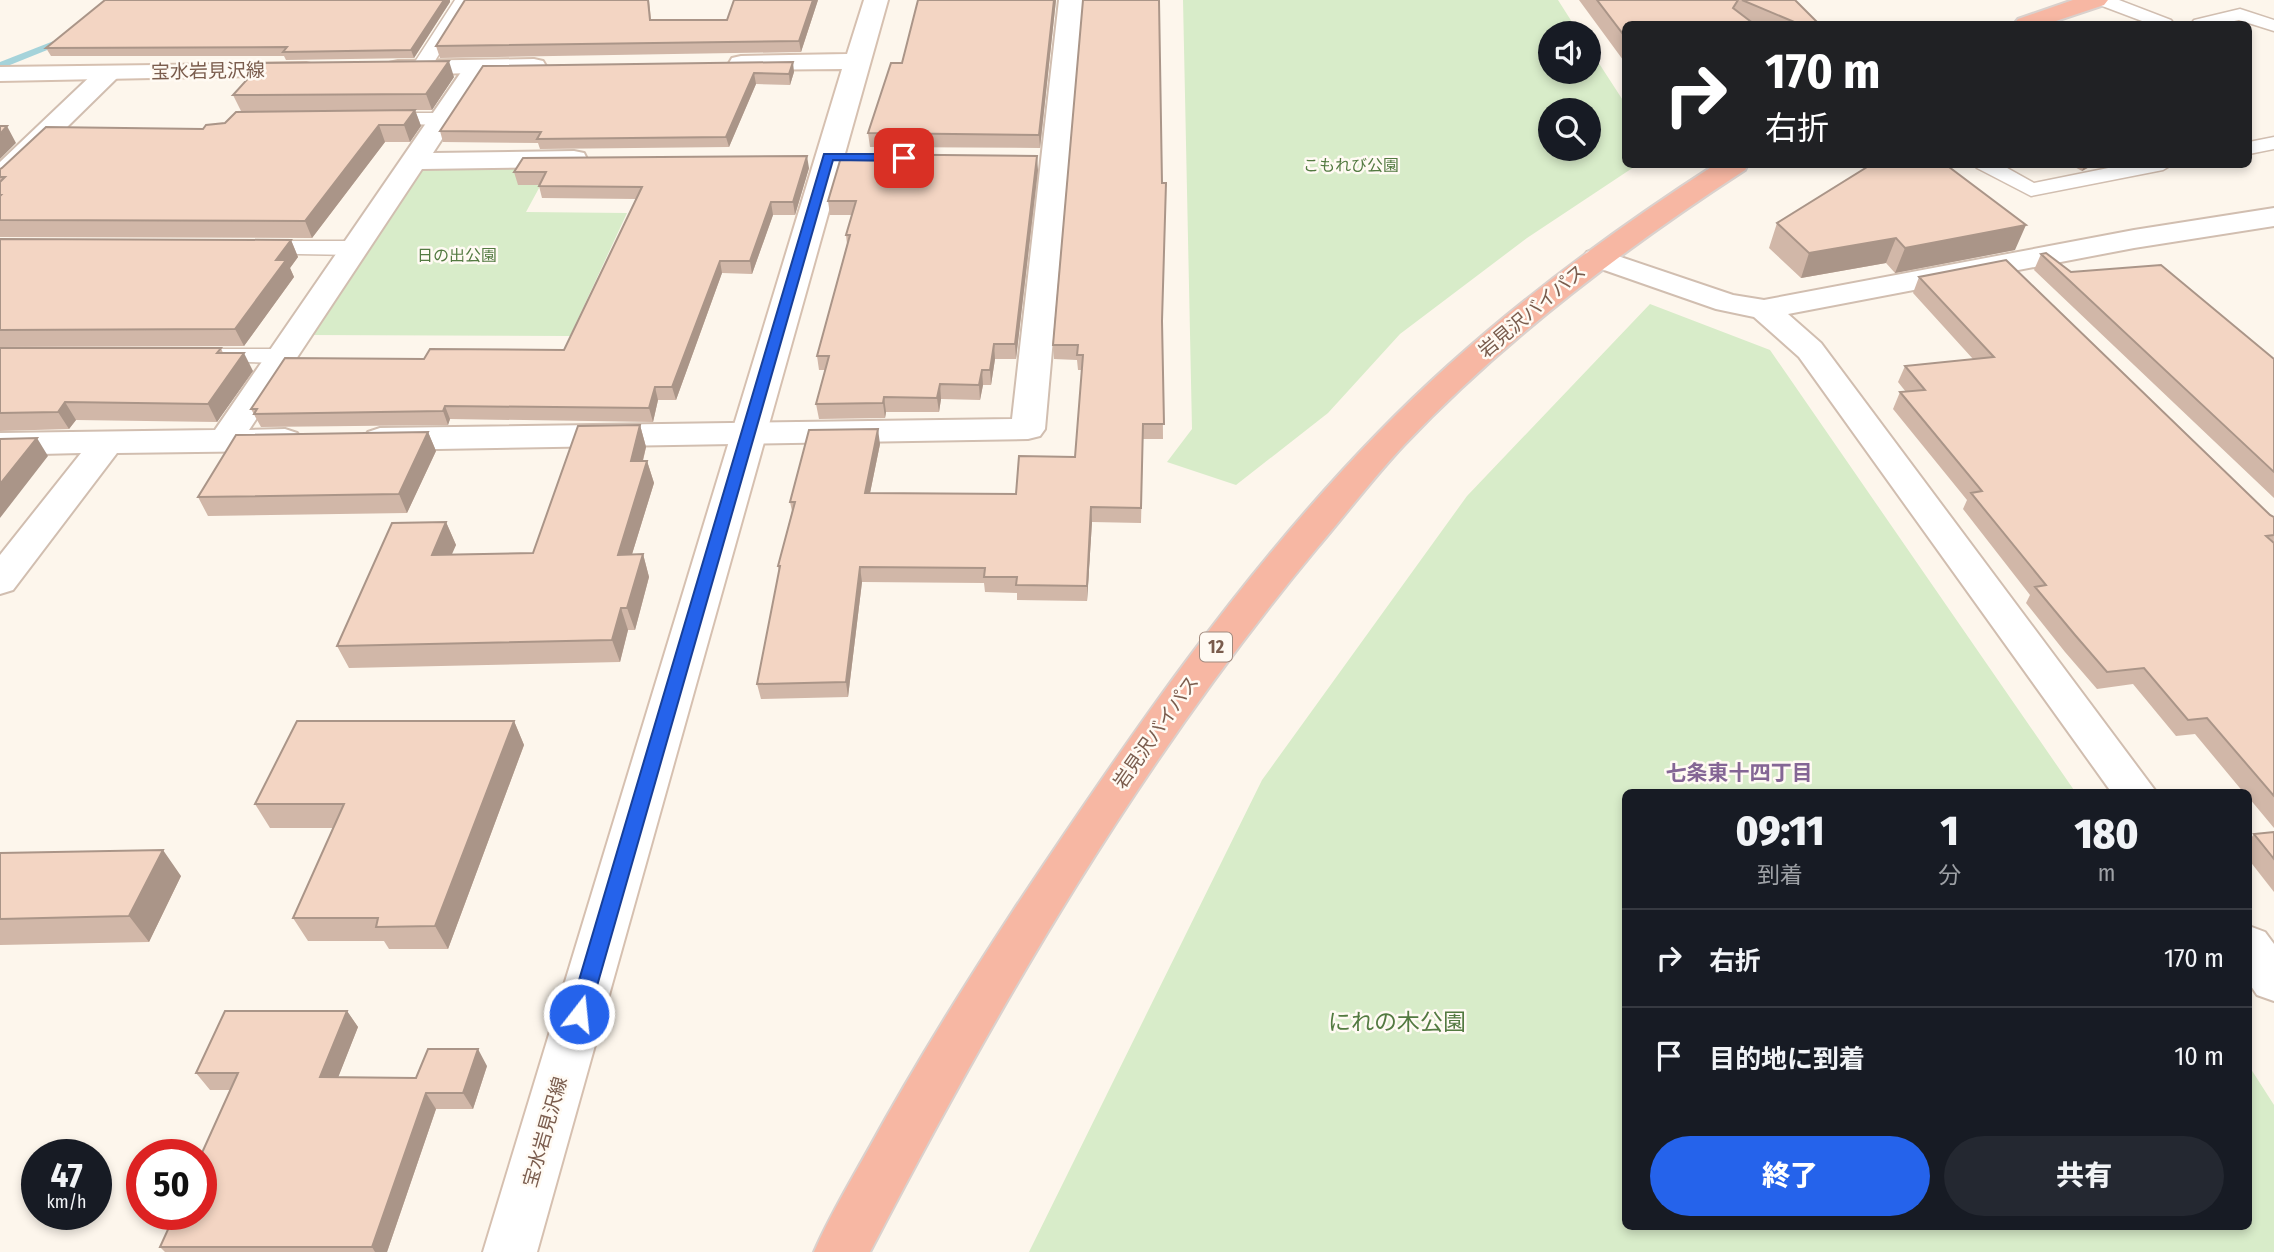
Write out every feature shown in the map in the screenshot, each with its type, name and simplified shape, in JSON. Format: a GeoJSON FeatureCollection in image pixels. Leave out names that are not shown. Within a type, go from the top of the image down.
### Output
{"type":"FeatureCollection","features":[{"type":"Feature","properties":{"kind":"highway"},"geometry":{"type":"LineString","coordinates":[[2035,21],[2096,0]]}},
{"type":"Feature","properties":{"kind":"highway","name":"岩見沢バイパス"},"geometry":{"type":"LineString","coordinates":[[841,1252],[944,1062],[1119,784],[1230,629],[1275,572],[1402,427],[1488,348],[1597,258],[1671,204],[1729,168]]}},
{"type":"Feature","properties":{"kind":"street","name":"宝水岩見沢線"},"geometry":{"type":"LineString","coordinates":[[510,1252],[876,0]]}},
{"type":"Feature","properties":{"kind":"street"},"geometry":{"type":"LineString","coordinates":[[0,444],[1028,429],[1042,159],[1071,0]]}},
{"type":"Feature","properties":{"kind":"street"},"geometry":{"type":"LineString","coordinates":[[707,64],[857,61]]}},
{"type":"Feature","properties":{"kind":"street","name":"宝水岩見沢線"},"geometry":{"type":"LineString","coordinates":[[5,74],[558,66]]}},
{"type":"Feature","properties":{"kind":"street"},"geometry":{"type":"LineString","coordinates":[[225,441],[477,67]]}},
{"type":"Feature","properties":{"kind":"street"},"geometry":{"type":"LineString","coordinates":[[0,177],[108,73]]}},
{"type":"Feature","properties":{"kind":"street"},"geometry":{"type":"LineString","coordinates":[[414,161],[594,159]]}},
{"type":"Feature","properties":{"kind":"street"},"geometry":{"type":"LineString","coordinates":[[1597,258],[1727,303],[1764,309],[2006,263],[2274,217]]}},
{"type":"Feature","properties":{"kind":"street"},"geometry":{"type":"LineString","coordinates":[[2006,263],[2036,292]]}},
{"type":"Feature","properties":{"kind":"street"},"geometry":{"type":"LineString","coordinates":[[1764,309],[1810,350],[2133,789]]}},
{"type":"Feature","properties":{"kind":"street"},"geometry":{"type":"LineString","coordinates":[[0,580],[107,443]]}},
{"type":"Feature","properties":{"kind":"street"},"geometry":{"type":"LineString","coordinates":[[2252,950],[2274,981]]}},
{"type":"Feature","properties":{"kind":"lane"},"geometry":{"type":"LineString","coordinates":[[2104,0],[2157,21]]}},
{"type":"Feature","properties":{"kind":"lane"},"geometry":{"type":"LineString","coordinates":[[421,68],[462,3]]}},
{"type":"Feature","properties":{"kind":"lane"},"geometry":{"type":"LineString","coordinates":[[2218,21],[2240,14],[2274,26]]}},
{"type":"Feature","properties":{"kind":"lane"},"geometry":{"type":"LineString","coordinates":[[359,120],[440,119]]}},
{"type":"Feature","properties":{"kind":"lane"},"geometry":{"type":"LineString","coordinates":[[46,132],[73,132]]}},
{"type":"Feature","properties":{"kind":"lane"},"geometry":{"type":"LineString","coordinates":[[2252,147],[2274,143]]}},
{"type":"Feature","properties":{"kind":"lane"},"geometry":{"type":"LineString","coordinates":[[1991,168],[2031,190],[2143,168]]}},
{"type":"Feature","properties":{"kind":"lane"},"geometry":{"type":"LineString","coordinates":[[232,247],[355,248]]}},
{"type":"Feature","properties":{"kind":"lane"},"geometry":{"type":"LineString","coordinates":[[188,356],[283,356]]}},
{"type":"Feature","properties":{"kind":"green space","name":"こもれび公園"},"geometry":{"type":"Polygon","coordinates":[[[1183,0],[1558,0],[1571,21],[1538,21],[1538,84],[1601,84],[1601,66],[1622,99],[1622,168],[1632,168],[1527,238],[1400,334],[1328,413],[1236,485],[1167,462],[1192,429],[1183,0]]]}},
{"type":"Feature","properties":{"kind":"green space","name":"日の出公園"},"geometry":{"type":"Polygon","coordinates":[[[420,165],[551,166],[526,212],[627,213],[570,336],[307,335],[420,165]]]}},
{"type":"Feature","properties":{"kind":"green space","name":"にれの木公園"},"geometry":{"type":"Polygon","coordinates":[[[1650,304],[1770,350],[2073,789],[1622,789],[1622,1230],[2252,1230],[2252,1071],[2274,1105],[2274,1252],[1029,1252],[1262,780],[1467,496],[1650,304]]]}},
{"type":"Feature","properties":{"kind":"building"},"geometry":{"type":"Polygon","coordinates":[[[105,0],[444,0],[411,50],[283,52],[287,47],[46,48],[105,0]]]}},
{"type":"Feature","properties":{"kind":"building"},"geometry":{"type":"Polygon","coordinates":[[[465,0],[648,0],[650,20],[727,20],[734,0],[813,0],[799,41],[436,46],[465,0]]]}},
{"type":"Feature","properties":{"kind":"building"},"geometry":{"type":"Polygon","coordinates":[[[918,0],[1054,0],[1039,135],[868,133],[891,63],[902,63],[918,0]]]}},
{"type":"Feature","properties":{"kind":"building"},"geometry":{"type":"Polygon","coordinates":[[[1083,0],[1159,0],[1162,183],[1166,183],[1162,321],[1164,424],[1143,424],[1141,508],[1091,507],[1087,586],[1016,585],[1017,577],[984,577],[985,568],[860,567],[846,682],[757,684],[778,566],[795,502],[790,502],[809,430],[878,429],[865,493],[1016,494],[1019,456],[1075,457],[1083,355],[1077,355],[1078,345],[1053,345],[1083,0]]]}},
{"type":"Feature","properties":{"kind":"building"},"geometry":{"type":"Polygon","coordinates":[[[1597,0],[1738,0],[1733,8],[1750,21],[1622,21],[1622,33],[1597,0]]]}},
{"type":"Feature","properties":{"kind":"building"},"geometry":{"type":"Polygon","coordinates":[[[1742,0],[1795,0],[1816,21],[1792,21],[1742,0]]]}},
{"type":"Feature","properties":{"kind":"building"},"geometry":{"type":"Polygon","coordinates":[[[449,61],[426,94],[233,95],[262,63],[449,61]]]}},
{"type":"Feature","properties":{"kind":"building"},"geometry":{"type":"Polygon","coordinates":[[[793,62],[789,74],[754,73],[726,137],[537,139],[541,132],[440,131],[483,66],[793,62]]]}},
{"type":"Feature","properties":{"kind":"building"},"geometry":{"type":"Polygon","coordinates":[[[415,110],[404,125],[379,125],[305,221],[0,220],[0,182],[5,177],[0,177],[0,169],[46,127],[203,129],[206,125],[225,123],[236,112],[415,110]]]}},
{"type":"Feature","properties":{"kind":"building"},"geometry":{"type":"Polygon","coordinates":[[[842,154],[1037,156],[1015,344],[994,344],[990,370],[982,370],[979,385],[940,384],[937,398],[884,397],[883,403],[816,404],[829,356],[817,356],[850,235],[846,235],[856,201],[828,201],[842,154]]]}},
{"type":"Feature","properties":{"kind":"building"},"geometry":{"type":"Polygon","coordinates":[[[807,156],[793,202],[771,202],[750,261],[720,261],[672,387],[655,387],[649,408],[445,406],[443,411],[254,414],[257,409],[251,409],[285,358],[424,359],[430,349],[564,350],[642,187],[539,186],[546,172],[514,172],[523,158],[807,156]]]}},
{"type":"Feature","properties":{"kind":"building"},"geometry":{"type":"Polygon","coordinates":[[[1866,168],[1950,168],[2026,225],[1905,248],[1896,238],[1809,253],[1777,223],[1866,168]]]}},
{"type":"Feature","properties":{"kind":"building"},"geometry":{"type":"Polygon","coordinates":[[[0,239],[291,240],[276,260],[286,260],[235,329],[0,330],[0,239]]]}},
{"type":"Feature","properties":{"kind":"building"},"geometry":{"type":"Polygon","coordinates":[[[2046,253],[2071,272],[2161,265],[2274,359],[2274,472],[2041,254],[2046,253]]]}},
{"type":"Feature","properties":{"kind":"building"},"geometry":{"type":"Polygon","coordinates":[[[2006,260],[2274,517],[2274,535],[2266,536],[2274,543],[2274,796],[2207,718],[2188,720],[2144,668],[2107,672],[2035,587],[2046,585],[1971,493],[1982,491],[1900,392],[1925,390],[1905,366],[1994,357],[1919,277],[2006,260]]]}},
{"type":"Feature","properties":{"kind":"building"},"geometry":{"type":"Polygon","coordinates":[[[0,348],[221,348],[217,353],[244,353],[208,404],[65,402],[58,412],[0,413],[0,348]]]}},
{"type":"Feature","properties":{"kind":"building"},"geometry":{"type":"Polygon","coordinates":[[[640,425],[631,461],[647,461],[618,555],[643,554],[627,608],[621,608],[612,640],[337,646],[392,523],[446,522],[432,555],[533,553],[578,426],[640,425]]]}},
{"type":"Feature","properties":{"kind":"building"},"geometry":{"type":"Polygon","coordinates":[[[428,432],[399,494],[198,497],[236,435],[428,432]]]}},
{"type":"Feature","properties":{"kind":"building"},"geometry":{"type":"Polygon","coordinates":[[[37,438],[0,484],[0,439],[37,438]]]}},
{"type":"Feature","properties":{"kind":"building"},"geometry":{"type":"Polygon","coordinates":[[[297,721],[514,721],[435,926],[376,927],[378,918],[293,918],[344,804],[255,804],[297,721]]]}},
{"type":"Feature","properties":{"kind":"building"},"geometry":{"type":"Polygon","coordinates":[[[2274,832],[2274,859],[2254,834],[2274,832]]]}},
{"type":"Feature","properties":{"kind":"building"},"geometry":{"type":"Polygon","coordinates":[[[163,850],[129,916],[0,919],[0,853],[163,850]]]}},
{"type":"Feature","properties":{"kind":"building"},"geometry":{"type":"Polygon","coordinates":[[[225,1011],[347,1011],[320,1077],[416,1078],[428,1049],[478,1049],[463,1093],[426,1093],[372,1247],[160,1247],[168,1230],[217,1230],[217,1139],[208,1139],[238,1073],[196,1073],[225,1011]]]}},
{"type":"Feature","properties":{"kind":"waterway"},"geometry":{"type":"LineString","coordinates":[[0,66],[69,38]]}},
{"type":"Feature","properties":{"kind":"district","name":"七条東十四丁目"},"geometry":{"type":"Point","coordinates":[1739,773]}},
{"type":"Feature","properties":{"kind":"route"},"geometry":{"type":"LineString","coordinates":[[579,1014],[828,157],[904,158]]}}]}
